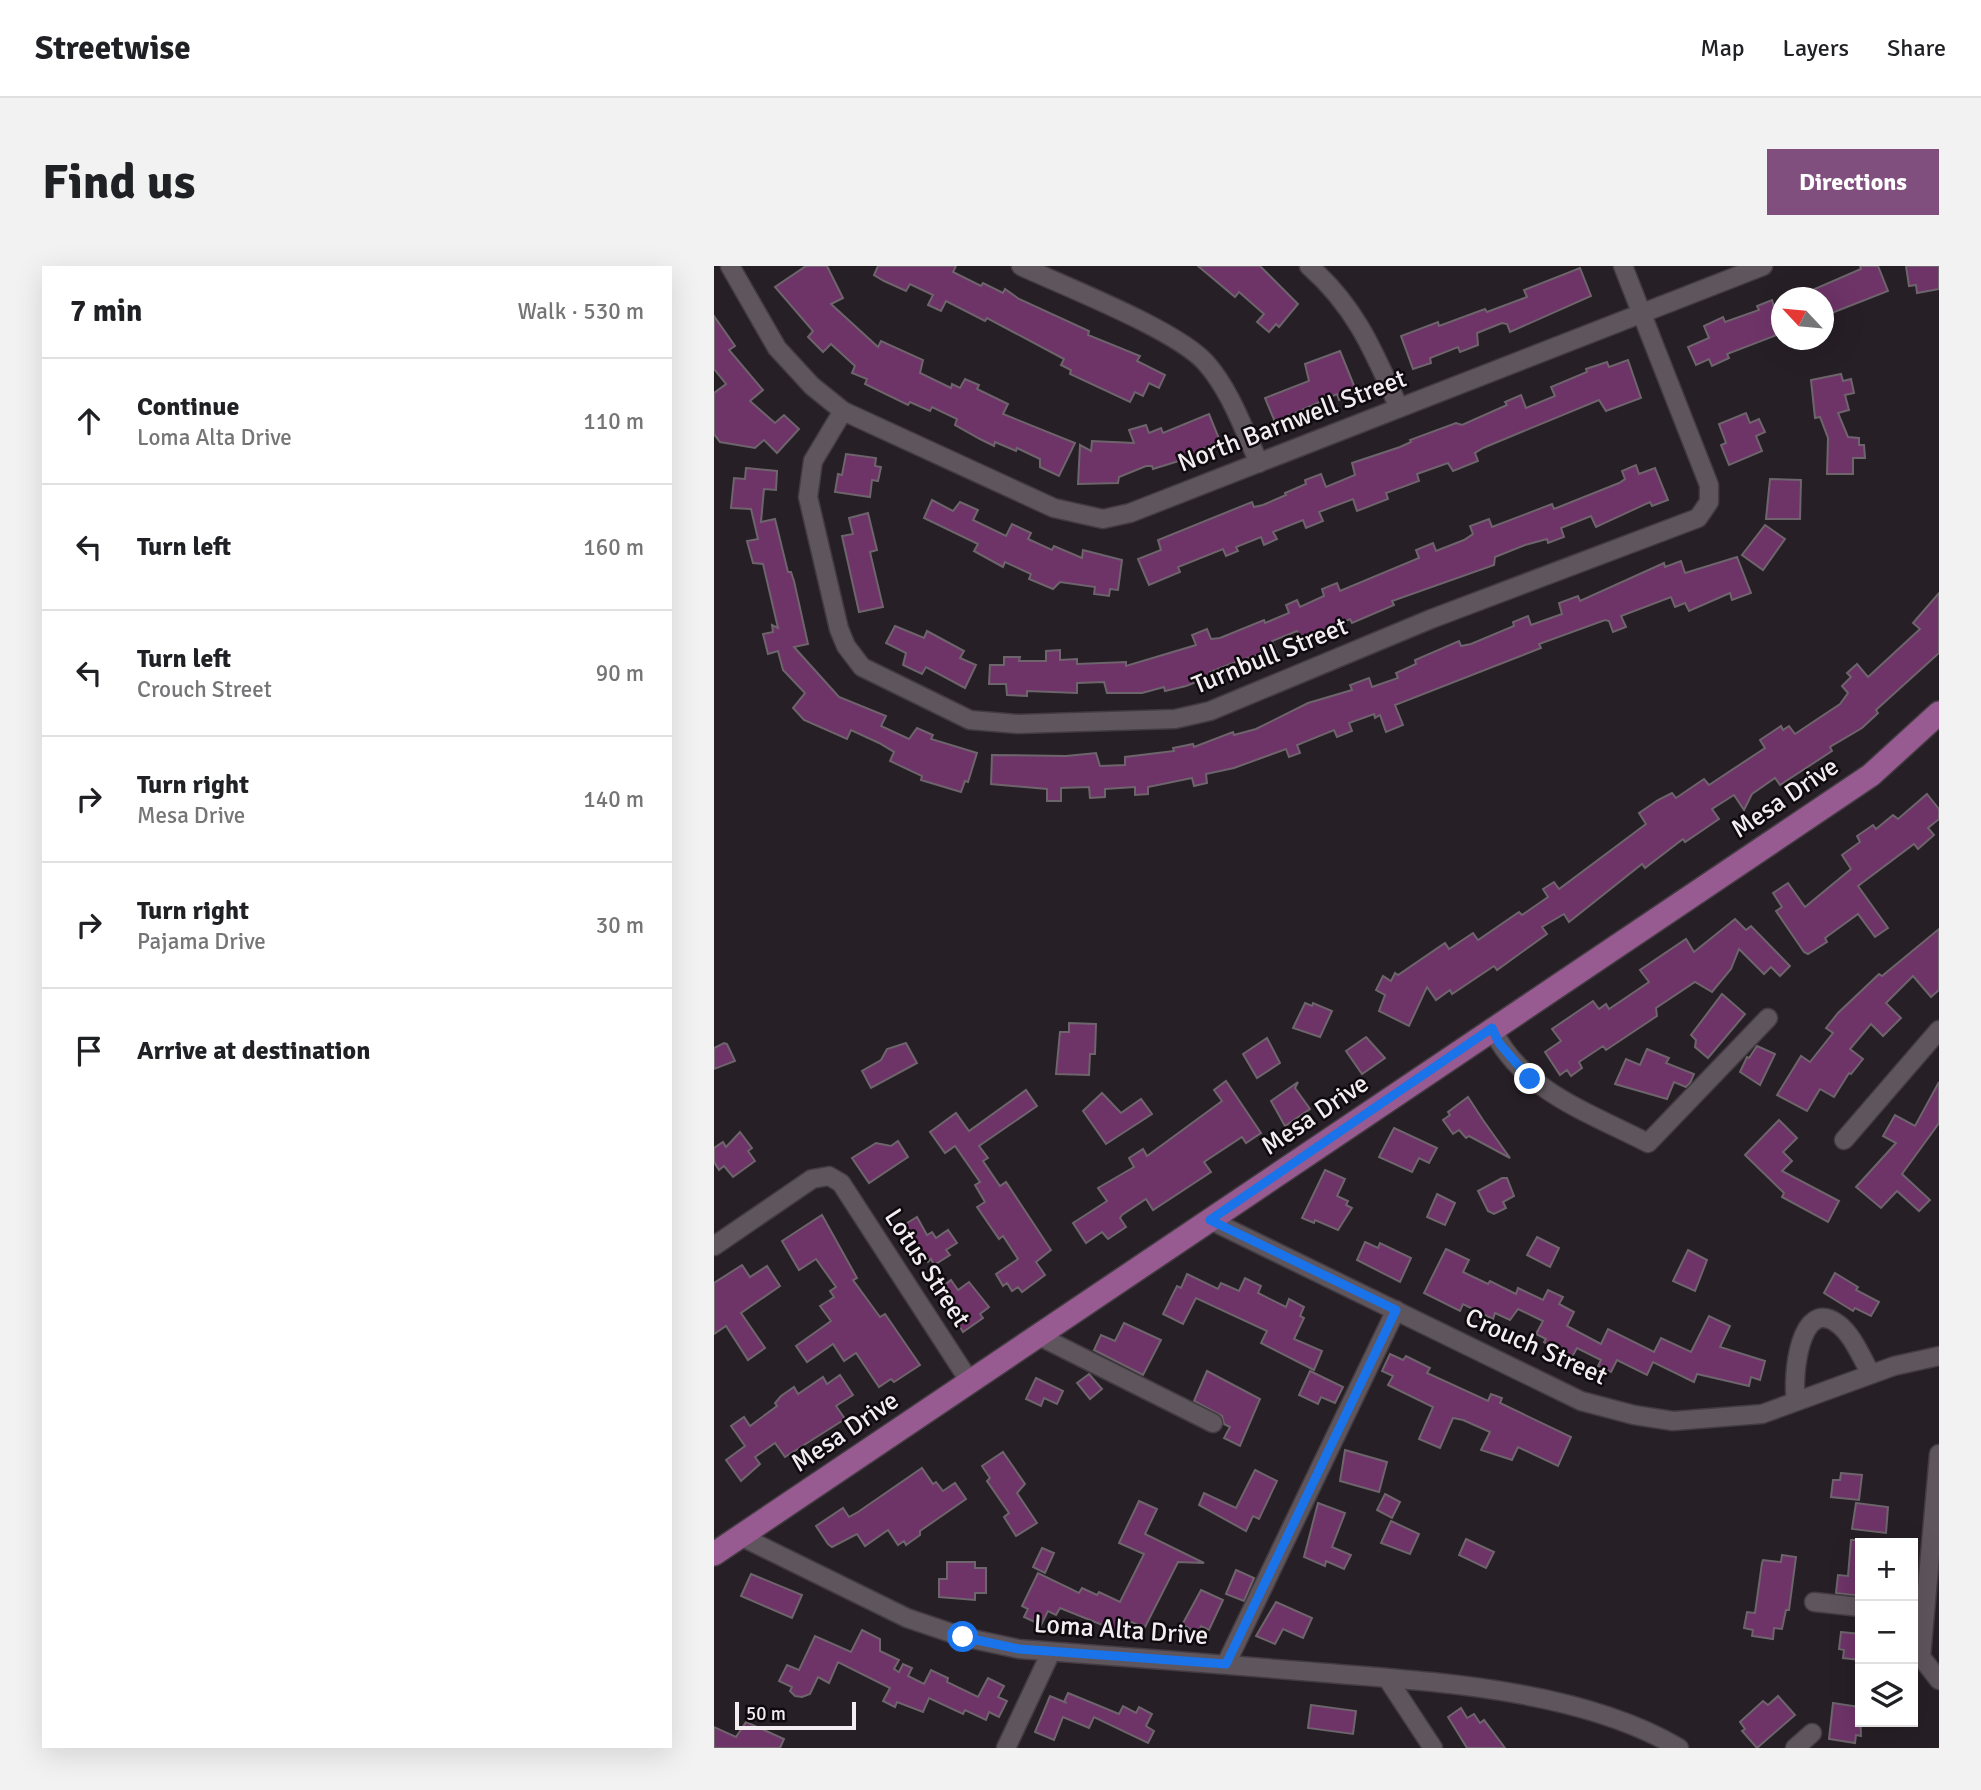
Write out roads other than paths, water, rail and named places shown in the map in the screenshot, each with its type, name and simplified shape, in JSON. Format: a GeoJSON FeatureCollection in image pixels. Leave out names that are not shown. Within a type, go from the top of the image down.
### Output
{"type":"FeatureCollection","features":[{"type":"Feature","properties":{"kind":"main road","name":"Mesa Drive"},"geometry":{"type":"LineString","coordinates":[[714,1554],[1871,775],[1939,713]]}},
{"type":"Feature","properties":{"kind":"street","name":"North Barnwell Street"},"geometry":{"type":"LineString","coordinates":[[730,266],[777,348],[812,386],[843,411],[1054,508],[1103,519],[1130,513],[1763,266]]}},
{"type":"Feature","properties":{"kind":"street"},"geometry":{"type":"LineString","coordinates":[[1021,266],[1168,336],[1205,362],[1220,382],[1259,463]]}},
{"type":"Feature","properties":{"kind":"street"},"geometry":{"type":"LineString","coordinates":[[1309,266],[1336,289],[1365,332],[1399,408]]}},
{"type":"Feature","properties":{"kind":"street","name":"Turnbull Street"},"geometry":{"type":"LineString","coordinates":[[843,411],[813,461],[808,497],[839,629],[846,646],[862,667],[970,720],[1018,724],[1175,719],[1210,710],[1431,619],[1698,518],[1709,502],[1709,485],[1623,266]]}},
{"type":"Feature","properties":{"kind":"street"},"geometry":{"type":"LineString","coordinates":[[1492,1028],[1499,1043],[1530,1079],[1648,1143],[1768,1018]]}},
{"type":"Feature","properties":{"kind":"street"},"geometry":{"type":"LineString","coordinates":[[1844,1140],[1939,1030]]}},
{"type":"Feature","properties":{"kind":"street","name":"Lotus Street"},"geometry":{"type":"LineString","coordinates":[[714,1246],[812,1179],[829,1176],[841,1183],[970,1382]]}},
{"type":"Feature","properties":{"kind":"street","name":"Crouch Street"},"geometry":{"type":"LineString","coordinates":[[1210,1220],[1581,1401],[1634,1415],[1673,1421],[1762,1414],[1871,1374],[1939,1356]]}},
{"type":"Feature","properties":{"kind":"street"},"geometry":{"type":"LineString","coordinates":[[1226,1664],[1396,1310]]}},
{"type":"Feature","properties":{"kind":"street"},"geometry":{"type":"LineString","coordinates":[[1796,1400],[1795,1360],[1801,1339],[1817,1320],[1825,1319],[1838,1324],[1855,1345],[1871,1374]]}},
{"type":"Feature","properties":{"kind":"street"},"geometry":{"type":"LineString","coordinates":[[1040,1336],[1213,1423]]}},
{"type":"Feature","properties":{"kind":"street"},"geometry":{"type":"LineString","coordinates":[[1939,1454],[1919,1614],[1922,1657],[1939,1681]]}},
{"type":"Feature","properties":{"kind":"street","name":"Loma Alta Drive"},"geometry":{"type":"LineString","coordinates":[[740,1536],[907,1618],[963,1637],[1019,1649],[1468,1685],[1583,1710],[1653,1733],[1679,1748]]}},
{"type":"Feature","properties":{"kind":"street"},"geometry":{"type":"LineString","coordinates":[[1814,1602],[1855,1606]]}},
{"type":"Feature","properties":{"kind":"street"},"geometry":{"type":"LineString","coordinates":[[1006,1748],[1051,1652]]}},
{"type":"Feature","properties":{"kind":"street"},"geometry":{"type":"LineString","coordinates":[[1387,1678],[1433,1748]]}},
{"type":"Feature","properties":{"kind":"street"},"geometry":{"type":"LineString","coordinates":[[1795,1748],[1812,1732]]}}]}
